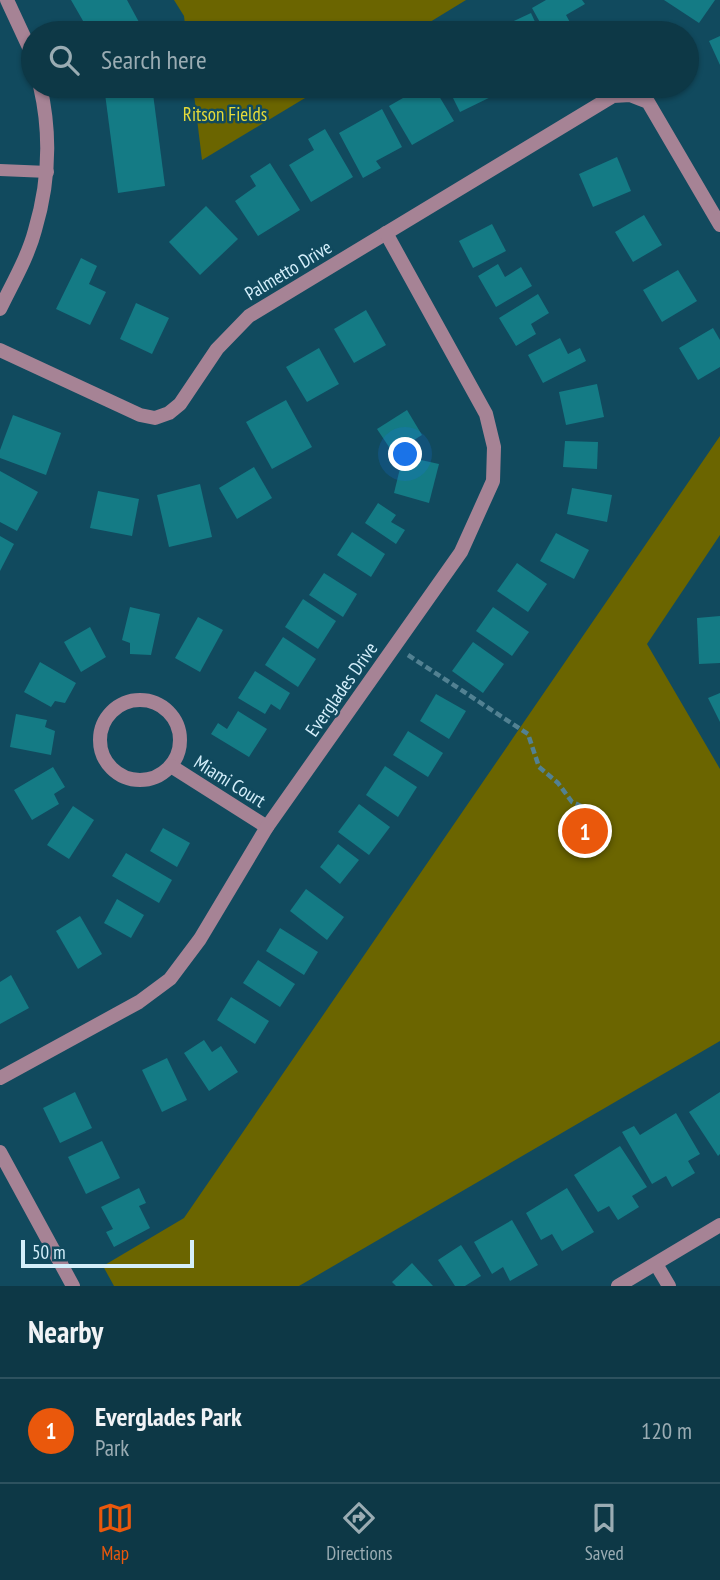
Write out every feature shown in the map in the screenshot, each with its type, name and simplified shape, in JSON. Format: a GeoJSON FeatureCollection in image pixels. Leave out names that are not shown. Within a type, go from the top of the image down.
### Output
{"type":"FeatureCollection","features":[{"type":"Feature","properties":{"kind":"street"},"geometry":{"type":"LineString","coordinates":[[7,0],[21,30]]}},
{"type":"Feature","properties":{"kind":"street"},"geometry":{"type":"LineString","coordinates":[[0,309],[35,232],[48,172],[46,109],[43,98]]}},
{"type":"Feature","properties":{"kind":"street","name":"Palmetto Drive"},"geometry":{"type":"LineString","coordinates":[[0,350],[140,415],[155,418],[169,413],[180,404],[217,349],[249,316],[610,98]]}},
{"type":"Feature","properties":{"kind":"street","name":"Palmetto Drive"},"geometry":{"type":"LineString","coordinates":[[638,98],[648,102],[720,225]]}},
{"type":"Feature","properties":{"kind":"street","name":"Everglades Drive"},"geometry":{"type":"LineString","coordinates":[[0,1078],[139,1002],[170,978],[200,939],[267,827],[461,552],[493,481],[494,447],[486,414],[386,233]]}},
{"type":"Feature","properties":{"kind":"street","name":"Miami Court"},"geometry":{"type":"LineString","coordinates":[[135,700],[149,701],[172,715],[178,727],[180,741],[178,754],[171,766],[161,775],[149,780],[136,781],[113,771],[100,748],[103,723],[111,712],[122,704],[135,700]]}},
{"type":"Feature","properties":{"kind":"street","name":"Miami Court"},"geometry":{"type":"LineString","coordinates":[[171,766],[267,827]]}},
{"type":"Feature","properties":{"kind":"street"},"geometry":{"type":"LineString","coordinates":[[0,1152],[73,1286]]}},
{"type":"Feature","properties":{"kind":"street"},"geometry":{"type":"LineString","coordinates":[[618,1286],[720,1225]]}},
{"type":"Feature","properties":{"kind":"street"},"geometry":{"type":"LineString","coordinates":[[656,1264],[669,1286]]}},
{"type":"Feature","properties":{"kind":"lane"},"geometry":{"type":"LineString","coordinates":[[0,170],[48,172]]}},
{"type":"Feature","properties":{"kind":"path"},"geometry":{"type":"LineString","coordinates":[[395,646],[528,734],[539,767],[558,783],[572,802],[581,806],[587,820],[593,822]]}},
{"type":"Feature","properties":{"kind":"green space"},"geometry":{"type":"Polygon","coordinates":[[[174,0],[466,0],[432,21],[185,21],[174,0]]]}},
{"type":"Feature","properties":{"kind":"green space","name":"Ritson Fields"},"geometry":{"type":"Polygon","coordinates":[[[194,98],[305,98],[202,160],[194,98]]]}},
{"type":"Feature","properties":{"kind":"green space"},"geometry":{"type":"Polygon","coordinates":[[[720,436],[720,535],[647,644],[720,769],[720,1041],[299,1286],[114,1286],[103,1266],[184,1218],[720,436]]]}},
{"type":"Feature","properties":{"kind":"building"},"geometry":{"type":"Polygon","coordinates":[[[71,0],[127,0],[138,21],[83,21],[71,0]]]}},
{"type":"Feature","properties":{"kind":"building"},"geometry":{"type":"Polygon","coordinates":[[[546,0],[582,0],[585,4],[566,15],[569,21],[539,21],[532,8],[546,0]]]}},
{"type":"Feature","properties":{"kind":"building"},"geometry":{"type":"Polygon","coordinates":[[[664,0],[715,0],[699,23],[664,0]]]}},
{"type":"Feature","properties":{"kind":"building"},"geometry":{"type":"Polygon","coordinates":[[[531,13],[535,21],[514,21],[531,13]]]}},
{"type":"Feature","properties":{"kind":"building"},"geometry":{"type":"Polygon","coordinates":[[[720,36],[720,65],[709,41],[720,36]]]}},
{"type":"Feature","properties":{"kind":"building"},"geometry":{"type":"Polygon","coordinates":[[[106,98],[154,98],[165,186],[118,193],[106,98]]]}},
{"type":"Feature","properties":{"kind":"building"},"geometry":{"type":"Polygon","coordinates":[[[403,98],[440,98],[454,121],[412,145],[389,106],[403,98]]]}},
{"type":"Feature","properties":{"kind":"building"},"geometry":{"type":"Polygon","coordinates":[[[453,98],[489,98],[460,112],[453,98]]]}},
{"type":"Feature","properties":{"kind":"building"},"geometry":{"type":"Polygon","coordinates":[[[382,109],[402,147],[376,161],[381,168],[363,178],[339,133],[382,109]]]}},
{"type":"Feature","properties":{"kind":"building"},"geometry":{"type":"Polygon","coordinates":[[[325,129],[353,177],[311,202],[289,165],[314,150],[308,139],[325,129]]]}},
{"type":"Feature","properties":{"kind":"building"},"geometry":{"type":"Polygon","coordinates":[[[617,157],[631,191],[593,207],[579,174],[617,157]]]}},
{"type":"Feature","properties":{"kind":"building"},"geometry":{"type":"Polygon","coordinates":[[[270,163],[300,210],[258,236],[235,201],[256,186],[250,176],[270,163]]]}},
{"type":"Feature","properties":{"kind":"building"},"geometry":{"type":"Polygon","coordinates":[[[206,206],[238,239],[200,275],[169,242],[206,206]]]}},
{"type":"Feature","properties":{"kind":"building"},"geometry":{"type":"Polygon","coordinates":[[[644,215],[662,245],[633,262],[615,232],[644,215]]]}},
{"type":"Feature","properties":{"kind":"building"},"geometry":{"type":"Polygon","coordinates":[[[492,224],[506,251],[473,268],[459,241],[492,224]]]}},
{"type":"Feature","properties":{"kind":"building"},"geometry":{"type":"Polygon","coordinates":[[[81,258],[97,266],[89,284],[106,292],[90,325],[56,309],[81,258]]]}},
{"type":"Feature","properties":{"kind":"building"},"geometry":{"type":"Polygon","coordinates":[[[498,264],[505,277],[521,267],[532,286],[496,307],[478,276],[498,264]]]}},
{"type":"Feature","properties":{"kind":"building"},"geometry":{"type":"Polygon","coordinates":[[[678,270],[697,301],[662,322],[643,290],[678,270]]]}},
{"type":"Feature","properties":{"kind":"building"},"geometry":{"type":"Polygon","coordinates":[[[538,294],[549,313],[531,324],[536,334],[516,346],[499,318],[538,294]]]}},
{"type":"Feature","properties":{"kind":"building"},"geometry":{"type":"Polygon","coordinates":[[[136,303],[169,318],[152,354],[120,339],[136,303]]]}},
{"type":"Feature","properties":{"kind":"building"},"geometry":{"type":"Polygon","coordinates":[[[366,310],[386,345],[354,363],[334,329],[366,310]]]}},
{"type":"Feature","properties":{"kind":"building"},"geometry":{"type":"Polygon","coordinates":[[[713,328],[720,340],[720,367],[698,380],[679,348],[713,328]]]}},
{"type":"Feature","properties":{"kind":"building"},"geometry":{"type":"Polygon","coordinates":[[[560,338],[568,354],[580,348],[586,361],[543,383],[528,355],[560,338]]]}},
{"type":"Feature","properties":{"kind":"building"},"geometry":{"type":"Polygon","coordinates":[[[319,348],[339,384],[307,402],[286,367],[319,348]]]}},
{"type":"Feature","properties":{"kind":"building"},"geometry":{"type":"Polygon","coordinates":[[[597,384],[604,417],[566,425],[559,392],[597,384]]]}},
{"type":"Feature","properties":{"kind":"building"},"geometry":{"type":"Polygon","coordinates":[[[286,400],[312,447],[272,469],[246,422],[286,400]]]}},
{"type":"Feature","properties":{"kind":"building"},"geometry":{"type":"Polygon","coordinates":[[[407,410],[422,435],[393,453],[377,429],[407,410]]]}},
{"type":"Feature","properties":{"kind":"building"},"geometry":{"type":"Polygon","coordinates":[[[13,415],[61,433],[46,475],[0,458],[0,450],[13,415]]]}},
{"type":"Feature","properties":{"kind":"building"},"geometry":{"type":"Polygon","coordinates":[[[565,441],[598,442],[597,469],[563,467],[565,441]]]}},
{"type":"Feature","properties":{"kind":"building"},"geometry":{"type":"Polygon","coordinates":[[[403,456],[439,464],[429,503],[394,493],[403,456]]]}},
{"type":"Feature","properties":{"kind":"building"},"geometry":{"type":"Polygon","coordinates":[[[254,467],[272,498],[237,519],[219,488],[254,467]]]}},
{"type":"Feature","properties":{"kind":"building"},"geometry":{"type":"Polygon","coordinates":[[[0,471],[38,492],[17,531],[0,522],[0,471]]]}},
{"type":"Feature","properties":{"kind":"building"},"geometry":{"type":"Polygon","coordinates":[[[200,484],[212,537],[169,547],[157,495],[200,484]]]}},
{"type":"Feature","properties":{"kind":"building"},"geometry":{"type":"Polygon","coordinates":[[[572,488],[612,495],[607,522],[567,514],[572,488]]]}},
{"type":"Feature","properties":{"kind":"building"},"geometry":{"type":"Polygon","coordinates":[[[98,491],[139,499],[132,536],[90,528],[98,491]]]}},
{"type":"Feature","properties":{"kind":"building"},"geometry":{"type":"Polygon","coordinates":[[[378,503],[396,515],[391,522],[405,530],[396,544],[365,523],[378,503]]]}},
{"type":"Feature","properties":{"kind":"building"},"geometry":{"type":"Polygon","coordinates":[[[352,532],[385,554],[371,577],[337,555],[352,532]]]}},
{"type":"Feature","properties":{"kind":"building"},"geometry":{"type":"Polygon","coordinates":[[[556,533],[589,550],[574,579],[540,561],[556,533]]]}},
{"type":"Feature","properties":{"kind":"building"},"geometry":{"type":"Polygon","coordinates":[[[0,536],[14,544],[0,571],[0,536]]]}},
{"type":"Feature","properties":{"kind":"building"},"geometry":{"type":"Polygon","coordinates":[[[517,563],[547,584],[528,612],[497,591],[517,563]]]}},
{"type":"Feature","properties":{"kind":"building"},"geometry":{"type":"Polygon","coordinates":[[[324,573],[357,594],[343,617],[309,595],[324,573]]]}},
{"type":"Feature","properties":{"kind":"building"},"geometry":{"type":"Polygon","coordinates":[[[303,599],[336,621],[318,649],[285,627],[303,599]]]}},
{"type":"Feature","properties":{"kind":"building"},"geometry":{"type":"Polygon","coordinates":[[[130,607],[160,614],[151,655],[130,654],[130,643],[122,640],[130,607]]]}},
{"type":"Feature","properties":{"kind":"building"},"geometry":{"type":"Polygon","coordinates":[[[493,607],[529,632],[512,656],[476,631],[493,607]]]}},
{"type":"Feature","properties":{"kind":"building"},"geometry":{"type":"Polygon","coordinates":[[[720,616],[720,663],[699,664],[697,618],[720,616]]]}},
{"type":"Feature","properties":{"kind":"building"},"geometry":{"type":"Polygon","coordinates":[[[198,617],[223,630],[200,672],[175,658],[198,617]]]}},
{"type":"Feature","properties":{"kind":"building"},"geometry":{"type":"Polygon","coordinates":[[[90,627],[106,657],[81,672],[64,642],[90,627]]]}},
{"type":"Feature","properties":{"kind":"building"},"geometry":{"type":"Polygon","coordinates":[[[283,637],[316,659],[298,687],[265,665],[283,637]]]}},
{"type":"Feature","properties":{"kind":"building"},"geometry":{"type":"Polygon","coordinates":[[[473,642],[504,664],[483,693],[452,671],[473,642]]]}},
{"type":"Feature","properties":{"kind":"building"},"geometry":{"type":"Polygon","coordinates":[[[40,662],[76,683],[65,703],[55,701],[51,707],[24,692],[40,662]]]}},
{"type":"Feature","properties":{"kind":"building"},"geometry":{"type":"Polygon","coordinates":[[[255,671],[290,693],[280,710],[271,704],[265,714],[238,698],[255,671]]]}},
{"type":"Feature","properties":{"kind":"building"},"geometry":{"type":"Polygon","coordinates":[[[720,693],[720,722],[708,698],[720,693]]]}},
{"type":"Feature","properties":{"kind":"building"},"geometry":{"type":"Polygon","coordinates":[[[436,694],[466,711],[449,739],[420,721],[436,694]]]}},
{"type":"Feature","properties":{"kind":"building"},"geometry":{"type":"Polygon","coordinates":[[[238,711],[267,729],[249,757],[211,734],[218,723],[227,729],[238,711]]]}},
{"type":"Feature","properties":{"kind":"building"},"geometry":{"type":"Polygon","coordinates":[[[16,714],[47,720],[45,727],[55,731],[51,755],[10,747],[16,714]]]}},
{"type":"Feature","properties":{"kind":"building"},"geometry":{"type":"Polygon","coordinates":[[[408,731],[443,753],[428,777],[393,755],[408,731]]]}},
{"type":"Feature","properties":{"kind":"building"},"geometry":{"type":"Polygon","coordinates":[[[385,766],[417,787],[398,817],[366,795],[385,766]]]}},
{"type":"Feature","properties":{"kind":"building"},"geometry":{"type":"Polygon","coordinates":[[[53,767],[65,787],[54,794],[59,804],[32,820],[14,790],[53,767]]]}},
{"type":"Feature","properties":{"kind":"building"},"geometry":{"type":"Polygon","coordinates":[[[359,804],[390,827],[369,855],[338,832],[359,804]]]}},
{"type":"Feature","properties":{"kind":"building"},"geometry":{"type":"Polygon","coordinates":[[[73,806],[94,820],[69,859],[47,845],[73,806]]]}},
{"type":"Feature","properties":{"kind":"building"},"geometry":{"type":"Polygon","coordinates":[[[163,828],[190,843],[177,867],[150,851],[163,828]]]}},
{"type":"Feature","properties":{"kind":"building"},"geometry":{"type":"Polygon","coordinates":[[[338,844],[359,860],[340,884],[320,867],[338,844]]]}},
{"type":"Feature","properties":{"kind":"building"},"geometry":{"type":"Polygon","coordinates":[[[126,853],[172,880],[159,903],[112,876],[126,853]]]}},
{"type":"Feature","properties":{"kind":"building"},"geometry":{"type":"Polygon","coordinates":[[[306,889],[344,917],[327,940],[290,911],[306,889]]]}},
{"type":"Feature","properties":{"kind":"building"},"geometry":{"type":"Polygon","coordinates":[[[117,899],[144,915],[131,938],[104,923],[117,899]]]}},
{"type":"Feature","properties":{"kind":"building"},"geometry":{"type":"Polygon","coordinates":[[[80,916],[102,954],[78,969],[56,931],[80,916]]]}},
{"type":"Feature","properties":{"kind":"building"},"geometry":{"type":"Polygon","coordinates":[[[280,928],[318,952],[304,975],[266,951],[280,928]]]}},
{"type":"Feature","properties":{"kind":"building"},"geometry":{"type":"Polygon","coordinates":[[[258,960],[295,984],[280,1007],[243,983],[258,960]]]}},
{"type":"Feature","properties":{"kind":"building"},"geometry":{"type":"Polygon","coordinates":[[[11,975],[29,1008],[0,1024],[0,982],[11,975]]]}},
{"type":"Feature","properties":{"kind":"building"},"geometry":{"type":"Polygon","coordinates":[[[231,997],[269,1021],[255,1044],[217,1020],[231,997]]]}},
{"type":"Feature","properties":{"kind":"building"},"geometry":{"type":"Polygon","coordinates":[[[204,1040],[212,1052],[221,1046],[238,1072],[209,1091],[184,1053],[204,1040]]]}},
{"type":"Feature","properties":{"kind":"building"},"geometry":{"type":"Polygon","coordinates":[[[167,1058],[187,1100],[162,1112],[142,1070],[167,1058]]]}},
{"type":"Feature","properties":{"kind":"building"},"geometry":{"type":"Polygon","coordinates":[[[75,1092],[92,1128],[60,1143],[43,1108],[75,1092]]]}},
{"type":"Feature","properties":{"kind":"building"},"geometry":{"type":"Polygon","coordinates":[[[720,1092],[720,1154],[718,1156],[689,1112],[720,1092]]]}},
{"type":"Feature","properties":{"kind":"building"},"geometry":{"type":"Polygon","coordinates":[[[676,1113],[700,1154],[688,1161],[695,1173],[672,1187],[666,1176],[652,1184],[622,1132],[634,1126],[640,1135],[676,1113]]]}},
{"type":"Feature","properties":{"kind":"building"},"geometry":{"type":"Polygon","coordinates":[[[102,1141],[120,1178],[86,1194],[68,1157],[102,1141]]]}},
{"type":"Feature","properties":{"kind":"building"},"geometry":{"type":"Polygon","coordinates":[[[620,1146],[647,1187],[632,1196],[639,1207],[618,1220],[609,1206],[598,1212],[574,1175],[620,1146]]]}},
{"type":"Feature","properties":{"kind":"building"},"geometry":{"type":"Polygon","coordinates":[[[139,1188],[146,1203],[139,1206],[150,1228],[114,1247],[106,1232],[113,1229],[101,1207],[139,1188]]]}},
{"type":"Feature","properties":{"kind":"building"},"geometry":{"type":"Polygon","coordinates":[[[567,1188],[594,1232],[562,1251],[552,1234],[541,1240],[526,1213],[567,1188]]]}},
{"type":"Feature","properties":{"kind":"building"},"geometry":{"type":"Polygon","coordinates":[[[512,1220],[538,1265],[510,1281],[503,1267],[492,1274],[474,1242],[512,1220]]]}},
{"type":"Feature","properties":{"kind":"building"},"geometry":{"type":"Polygon","coordinates":[[[461,1245],[481,1276],[465,1286],[455,1286],[438,1260],[461,1245]]]}},
{"type":"Feature","properties":{"kind":"building"},"geometry":{"type":"Polygon","coordinates":[[[412,1263],[433,1286],[396,1286],[392,1282],[412,1263]]]}},
{"type":"Feature","properties":{"kind":"place","name":"Everglades Park"},"geometry":{"type":"Point","coordinates":[585,831]}}]}
